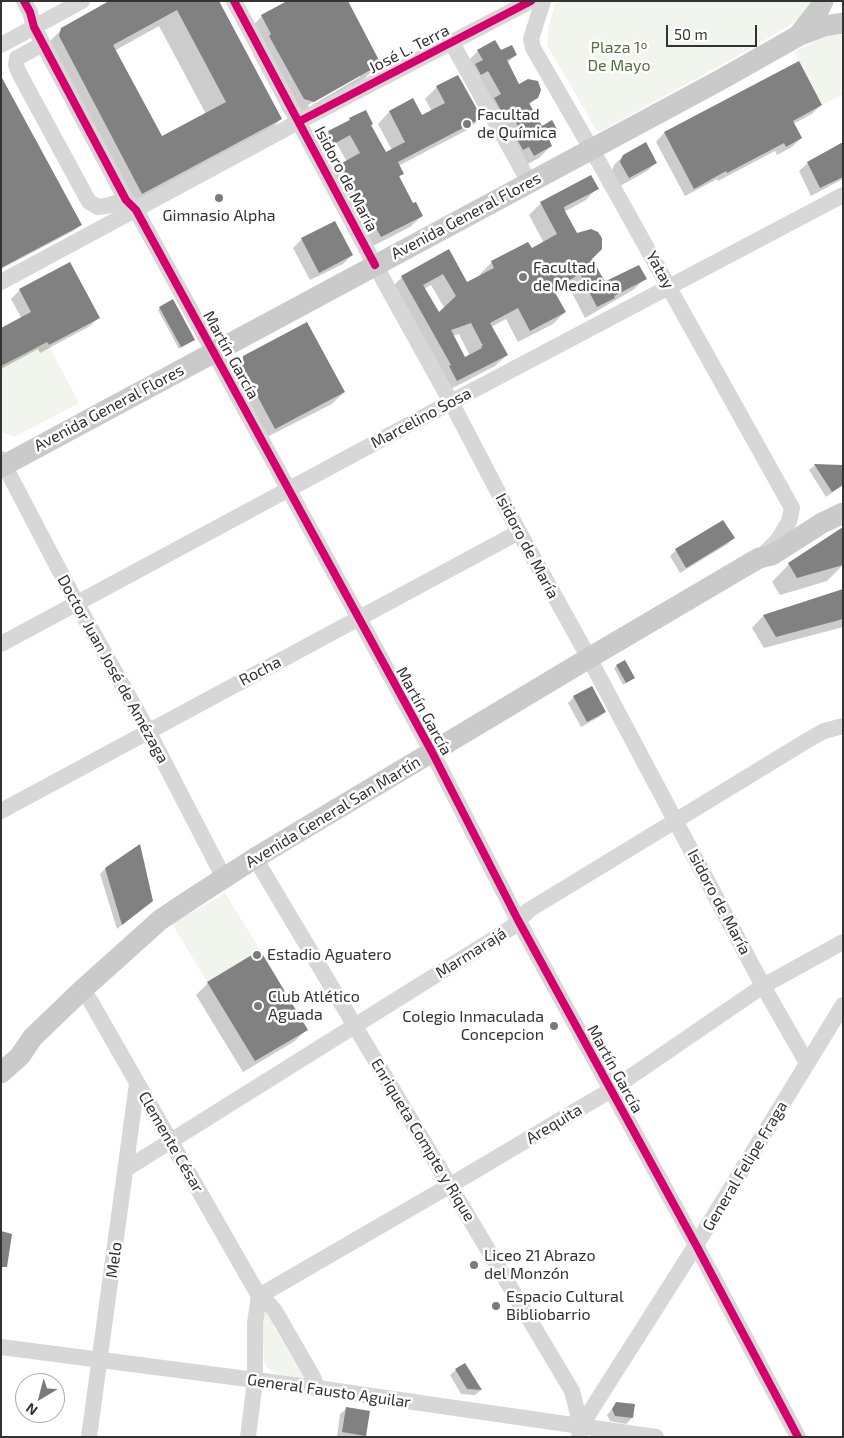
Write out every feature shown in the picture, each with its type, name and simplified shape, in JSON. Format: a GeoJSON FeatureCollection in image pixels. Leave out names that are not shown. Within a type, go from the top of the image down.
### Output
{"type":"FeatureCollection","features":[{"type":"Feature","properties":{"kind":"main road","name":"Avenida General Flores"},"geometry":{"type":"LineString","coordinates":[[798,36],[823,1]]}},
{"type":"Feature","properties":{"kind":"main road","name":"Avenida General Flores"},"geometry":{"type":"LineString","coordinates":[[2,464],[722,80],[798,36],[824,26],[843,23]]}},
{"type":"Feature","properties":{"kind":"main road","name":"Avenida General San Martín"},"geometry":{"type":"LineString","coordinates":[[1,1073],[20,1056],[33,1037],[160,920],[255,858],[589,658],[759,558],[772,555],[822,523],[843,513]]}},
{"type":"Feature","properties":{"kind":"main road","name":"Avenida General San Martín"},"geometry":{"type":"LineString","coordinates":[[1,1055],[13,1044],[33,1037]]}},
{"type":"Feature","properties":{"kind":"street","name":"Martín García"},"geometry":{"type":"LineString","coordinates":[[24,1],[30,12],[34,28],[214,352],[432,752],[518,920],[696,1245],[798,1437]]}},
{"type":"Feature","properties":{"kind":"street"},"geometry":{"type":"LineString","coordinates":[[1,45],[82,1]]}},
{"type":"Feature","properties":{"kind":"street","name":"Isidoro de María"},"geometry":{"type":"LineString","coordinates":[[234,1],[375,265],[451,402],[519,532],[589,658],[763,986],[808,1062]]}},
{"type":"Feature","properties":{"kind":"street","name":"José L. Terra"},"geometry":{"type":"LineString","coordinates":[[1,282],[131,205],[300,122],[532,1]]}},
{"type":"Feature","properties":{"kind":"street","name":"Yatay"},"geometry":{"type":"LineString","coordinates":[[543,1],[531,39],[533,48],[669,287],[791,515],[822,523]]}},
{"type":"Feature","properties":{"kind":"street"},"geometry":{"type":"LineString","coordinates":[[452,42],[529,182]]}},
{"type":"Feature","properties":{"kind":"street"},"geometry":{"type":"LineString","coordinates":[[43,44],[18,58],[16,65],[89,202],[98,207],[131,205]]}},
{"type":"Feature","properties":{"kind":"street","name":"Marcelino Sosa"},"geometry":{"type":"LineString","coordinates":[[1,644],[451,402],[843,195]]}},
{"type":"Feature","properties":{"kind":"street","name":"Doctor Juan José de Amézaga"},"geometry":{"type":"LineString","coordinates":[[2,464],[148,731],[224,878]]}},
{"type":"Feature","properties":{"kind":"street","name":"Avenida General San Martín"},"geometry":{"type":"LineString","coordinates":[[759,558],[777,541],[791,515]]}},
{"type":"Feature","properties":{"kind":"street","name":"Rocha"},"geometry":{"type":"LineString","coordinates":[[1,811],[519,532]]}},
{"type":"Feature","properties":{"kind":"street","name":"Marmarajá"},"geometry":{"type":"LineString","coordinates":[[126,1169],[511,928],[529,910],[808,740],[824,731],[843,726]]}},
{"type":"Feature","properties":{"kind":"street","name":"Enriqueta Compte y Rique"},"geometry":{"type":"LineString","coordinates":[[255,858],[572,1390],[580,1431]]}},
{"type":"Feature","properties":{"kind":"street","name":"Arequita"},"geometry":{"type":"LineString","coordinates":[[259,1296],[611,1090],[763,986],[843,942]]}},
{"type":"Feature","properties":{"kind":"street","name":"Clemente César"},"geometry":{"type":"LineString","coordinates":[[82,990],[91,1002],[259,1296],[275,1311],[313,1377],[317,1388]]}},
{"type":"Feature","properties":{"kind":"street","name":"General Felipe Fraga"},"geometry":{"type":"LineString","coordinates":[[580,1431],[843,1005]]}},
{"type":"Feature","properties":{"kind":"street","name":"Melo"},"geometry":{"type":"LineString","coordinates":[[89,1437],[137,1083]]}},
{"type":"Feature","properties":{"kind":"street"},"geometry":{"type":"LineString","coordinates":[[248,1437],[255,1381],[255,1323],[259,1296]]}},
{"type":"Feature","properties":{"kind":"street","name":"General Fausto Aguilar"},"geometry":{"type":"LineString","coordinates":[[1,1346],[317,1388],[580,1431],[656,1437]]}},
{"type":"Feature","properties":{"kind":"street"},"geometry":{"type":"LineString","coordinates":[[572,1390],[588,1399],[600,1396]]}},
{"type":"Feature","properties":{"kind":"green space","name":"Plaza 1º De Mayo"},"geometry":{"type":"Polygon","coordinates":[[[556,1],[816,1],[806,15],[752,48],[598,131],[547,45],[549,25],[556,1]]]}},
{"type":"Feature","properties":{"kind":"green space"},"geometry":{"type":"Polygon","coordinates":[[[836,34],[843,36],[843,94],[822,105],[794,52],[828,35],[836,34]]]}},
{"type":"Feature","properties":{"kind":"green space"},"geometry":{"type":"Polygon","coordinates":[[[31,312],[79,403],[14,437],[1,432],[1,328],[31,312]]]}},
{"type":"Feature","properties":{"kind":"green space","name":"Club Atlético Aguada"},"geometry":{"type":"Polygon","coordinates":[[[225,893],[260,950],[207,982],[172,924],[225,893]]]}},
{"type":"Feature","properties":{"kind":"green space"},"geometry":{"type":"Polygon","coordinates":[[[265,1308],[276,1317],[273,1326],[301,1372],[308,1374],[306,1379],[276,1374],[264,1363],[262,1313],[265,1308]]]}},
{"type":"Feature","properties":{"kind":"building"},"geometry":{"type":"Polygon","coordinates":[[[109,1],[219,1],[282,119],[142,194],[59,36],[61,28],[109,1]],[[177,10],[113,45],[162,136],[226,102],[177,10]]]}},
{"type":"Feature","properties":{"kind":"building"},"geometry":{"type":"Polygon","coordinates":[[[287,1],[348,1],[381,64],[314,102],[304,99],[269,36],[271,34],[261,15],[287,1]]]}},
{"type":"Feature","properties":{"kind":"building"},"geometry":{"type":"Polygon","coordinates":[[[495,40],[501,50],[512,45],[517,55],[507,60],[519,84],[528,79],[538,81],[541,90],[538,98],[529,103],[542,126],[552,120],[558,131],[548,137],[552,146],[534,156],[529,147],[523,150],[517,139],[523,135],[511,113],[504,116],[494,98],[501,94],[488,71],[481,75],[475,64],[483,60],[477,50],[495,40]]]}},
{"type":"Feature","properties":{"kind":"building"},"geometry":{"type":"Polygon","coordinates":[[[799,61],[822,105],[793,121],[802,138],[786,147],[784,143],[694,189],[664,132],[799,61]]]}},
{"type":"Feature","properties":{"kind":"building"},"geometry":{"type":"Polygon","coordinates":[[[458,75],[482,118],[398,162],[404,174],[399,176],[413,203],[416,202],[423,216],[381,237],[340,164],[360,153],[350,135],[334,144],[328,131],[366,110],[373,124],[371,125],[386,152],[405,142],[389,111],[413,98],[422,115],[445,103],[436,86],[458,75]]]}},
{"type":"Feature","properties":{"kind":"building"},"geometry":{"type":"Polygon","coordinates":[[[1,76],[82,225],[1,268],[1,76]]]}},
{"type":"Feature","properties":{"kind":"building"},"geometry":{"type":"Polygon","coordinates":[[[646,142],[657,163],[629,178],[620,162],[623,155],[646,142]]]}},
{"type":"Feature","properties":{"kind":"building"},"geometry":{"type":"Polygon","coordinates":[[[843,142],[843,177],[820,188],[807,162],[843,142]]]}},
{"type":"Feature","properties":{"kind":"building"},"geometry":{"type":"Polygon","coordinates":[[[591,175],[599,189],[564,207],[565,211],[577,233],[591,229],[598,232],[602,238],[602,249],[592,259],[604,280],[606,281],[639,265],[647,279],[597,307],[580,274],[553,289],[566,312],[530,331],[518,308],[490,323],[508,355],[457,381],[449,366],[451,365],[401,276],[449,249],[467,282],[494,268],[491,261],[528,242],[532,248],[557,234],[540,202],[591,175]],[[443,274],[423,285],[439,312],[456,296],[443,274]],[[471,323],[451,330],[465,357],[483,346],[471,323]]]}},
{"type":"Feature","properties":{"kind":"building"},"geometry":{"type":"Polygon","coordinates":[[[335,221],[353,255],[319,273],[301,238],[335,221]]]}},
{"type":"Feature","properties":{"kind":"building"},"geometry":{"type":"Polygon","coordinates":[[[70,262],[100,318],[49,345],[47,342],[1,366],[1,328],[31,312],[19,289],[70,262]]]}},
{"type":"Feature","properties":{"kind":"building"},"geometry":{"type":"Polygon","coordinates":[[[173,299],[195,340],[181,347],[159,307],[173,299]]]}},
{"type":"Feature","properties":{"kind":"building"},"geometry":{"type":"Polygon","coordinates":[[[307,322],[345,392],[275,429],[242,367],[243,356],[307,322]]]}},
{"type":"Feature","properties":{"kind":"building"},"geometry":{"type":"Polygon","coordinates":[[[814,464],[843,465],[843,485],[832,492],[814,464]]]}},
{"type":"Feature","properties":{"kind":"building"},"geometry":{"type":"Polygon","coordinates":[[[723,520],[735,538],[686,568],[675,549],[723,520]]]}},
{"type":"Feature","properties":{"kind":"building"},"geometry":{"type":"Polygon","coordinates":[[[843,527],[843,565],[797,578],[788,563],[843,527]]]}},
{"type":"Feature","properties":{"kind":"building"},"geometry":{"type":"Polygon","coordinates":[[[843,589],[843,619],[776,637],[763,615],[843,589]]]}},
{"type":"Feature","properties":{"kind":"building"},"geometry":{"type":"Polygon","coordinates":[[[625,660],[635,678],[626,683],[616,665],[625,660]]]}},
{"type":"Feature","properties":{"kind":"building"},"geometry":{"type":"Polygon","coordinates":[[[592,686],[606,712],[587,722],[573,696],[592,686]]]}},
{"type":"Feature","properties":{"kind":"building"},"geometry":{"type":"Polygon","coordinates":[[[140,844],[153,901],[122,925],[105,868],[140,844]]]}},
{"type":"Feature","properties":{"kind":"building","name":"Club Atlético Aguada"},"geometry":{"type":"Polygon","coordinates":[[[260,950],[308,1030],[255,1061],[207,982],[260,950]]]}},
{"type":"Feature","properties":{"kind":"building"},"geometry":{"type":"Polygon","coordinates":[[[1,1231],[12,1234],[7,1267],[1,1267],[1,1231]]]}},
{"type":"Feature","properties":{"kind":"building"},"geometry":{"type":"Polygon","coordinates":[[[465,1363],[482,1390],[467,1389],[455,1369],[465,1363]]]}},
{"type":"Feature","properties":{"kind":"building"},"geometry":{"type":"Polygon","coordinates":[[[616,1402],[635,1404],[633,1418],[615,1416],[612,1409],[616,1402]]]}},
{"type":"Feature","properties":{"kind":"building"},"geometry":{"type":"Polygon","coordinates":[[[346,1407],[370,1411],[366,1436],[342,1432],[346,1407]]]}},
{"type":"Feature","properties":{"kind":"cycle path"},"geometry":{"type":"LineString","coordinates":[[24,1],[30,12],[34,27],[126,200],[136,210],[432,752],[518,920],[696,1245],[798,1437]]}},
{"type":"Feature","properties":{"kind":"cycle path"},"geometry":{"type":"LineString","coordinates":[[234,1],[375,265]]}},
{"type":"Feature","properties":{"kind":"cycle path"},"geometry":{"type":"LineString","coordinates":[[300,121],[531,1]]}},
{"type":"Feature","properties":{"kind":"place","name":"Facultad de Química"},"geometry":{"type":"Point","coordinates":[467,124]}},
{"type":"Feature","properties":{"kind":"place","name":"Gimnasio Alpha"},"geometry":{"type":"Point","coordinates":[219,198]}},
{"type":"Feature","properties":{"kind":"place","name":"Facultad de Medicina"},"geometry":{"type":"Point","coordinates":[523,277]}},
{"type":"Feature","properties":{"kind":"place","name":"Estadio Aguatero"},"geometry":{"type":"Point","coordinates":[257,955]}},
{"type":"Feature","properties":{"kind":"place","name":"Club Atlético Aguada"},"geometry":{"type":"Point","coordinates":[258,1006]}},
{"type":"Feature","properties":{"kind":"place","name":"Colegio Inmaculada Concepcion"},"geometry":{"type":"Point","coordinates":[554,1026]}},
{"type":"Feature","properties":{"kind":"place","name":"Liceo 21 Abrazo del Monzón"},"geometry":{"type":"Point","coordinates":[474,1265]}},
{"type":"Feature","properties":{"kind":"place","name":"Espacio Cultural Bibliobarrio"},"geometry":{"type":"Point","coordinates":[496,1306]}}]}
